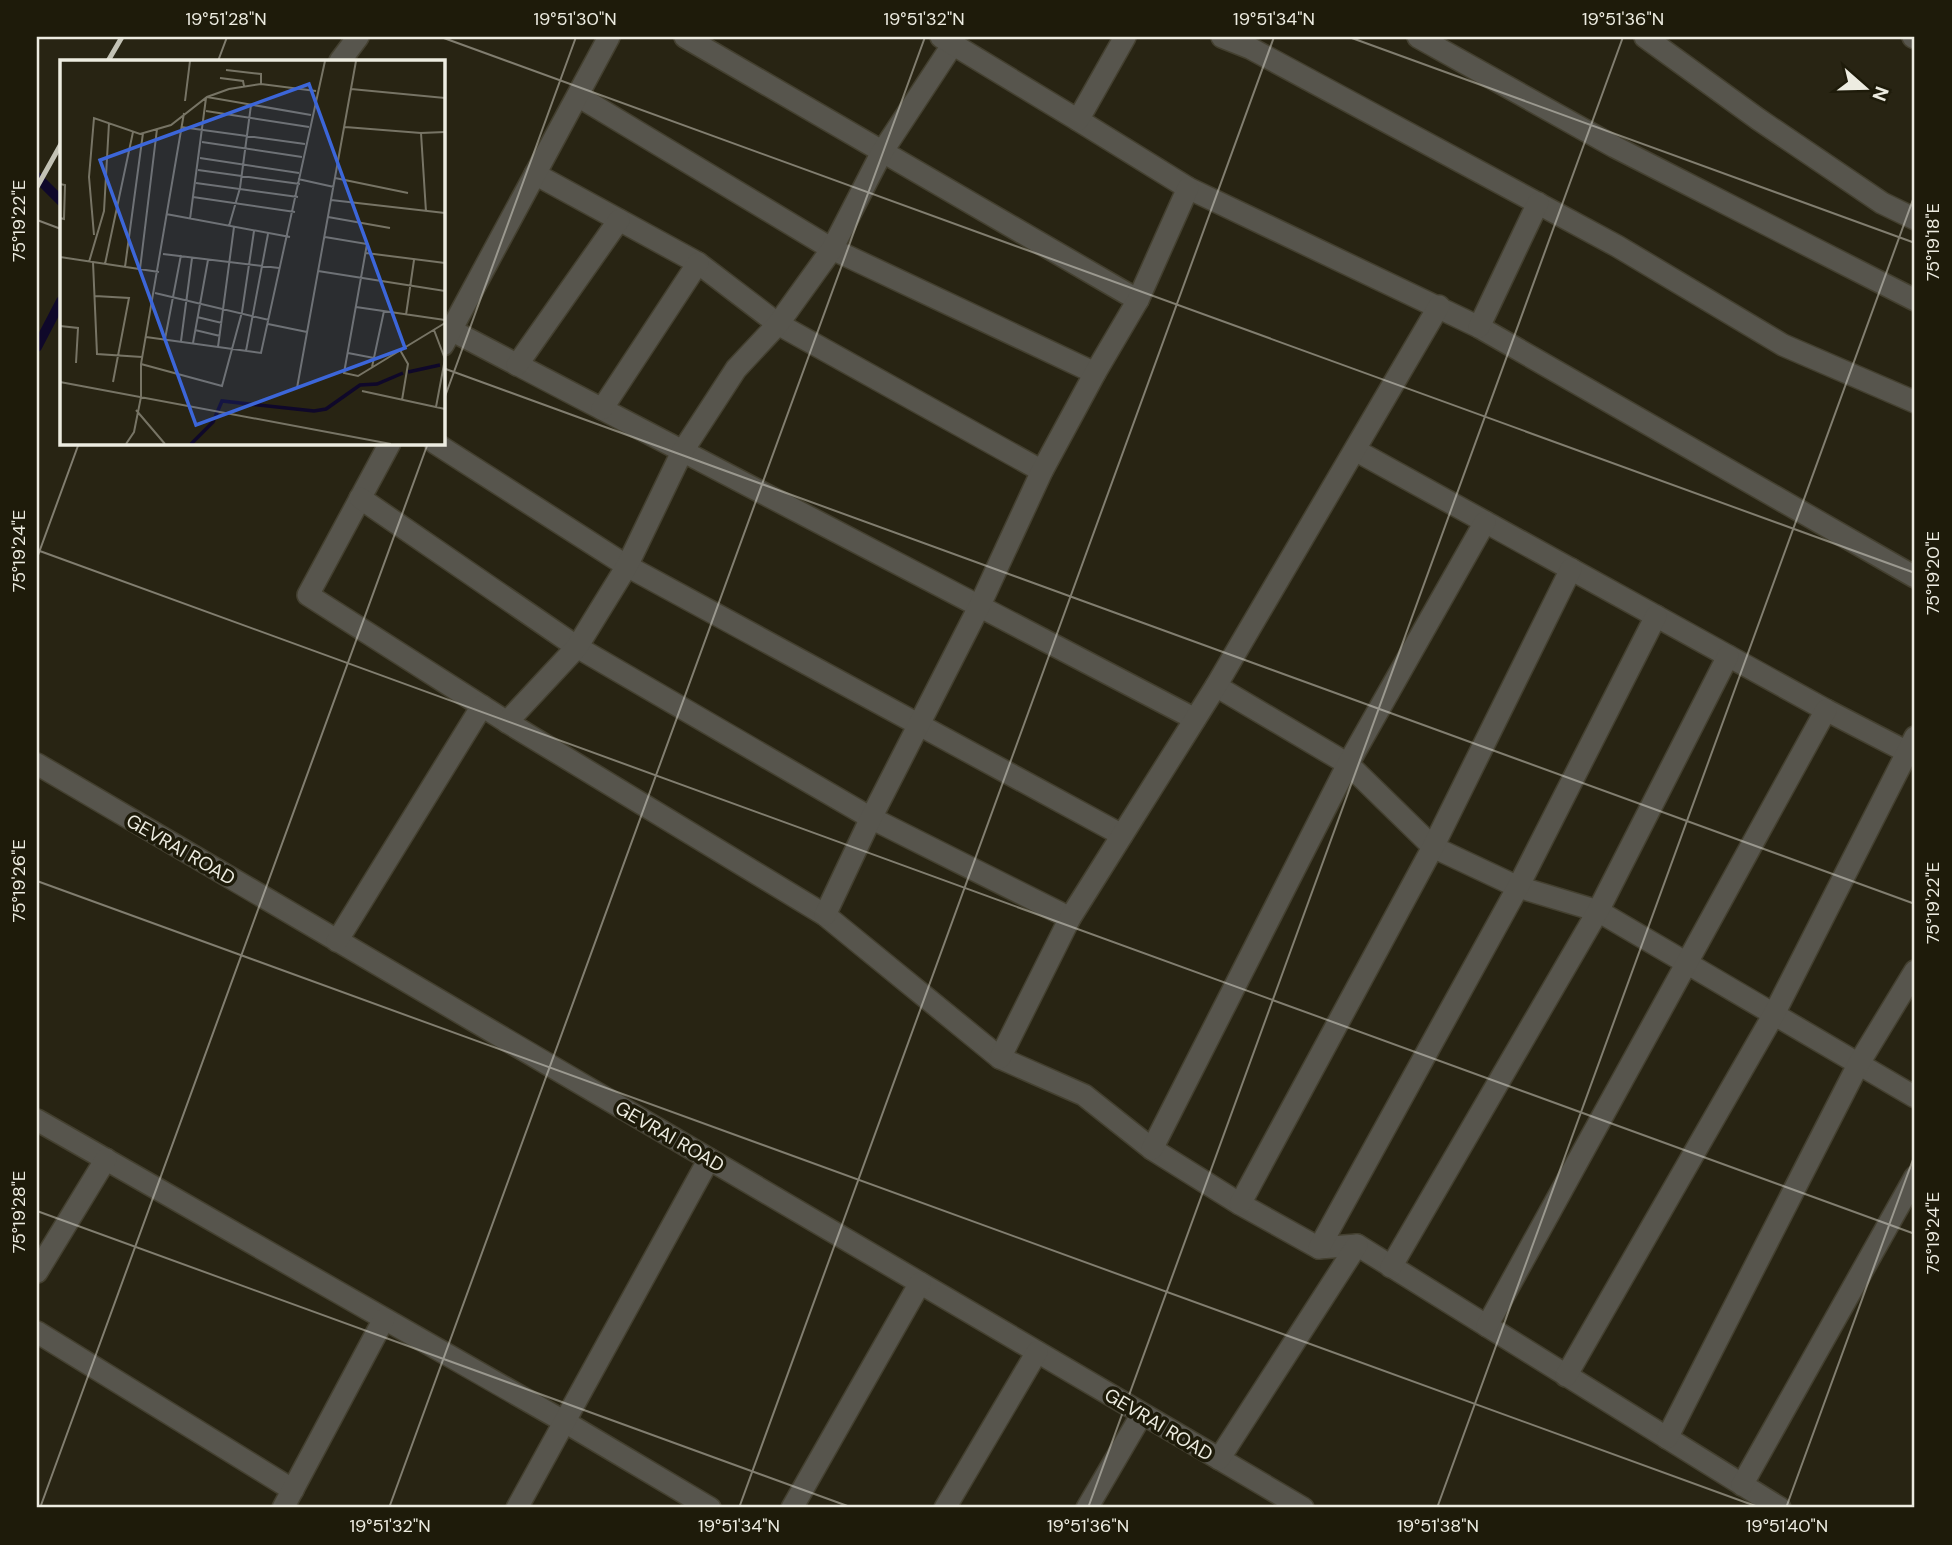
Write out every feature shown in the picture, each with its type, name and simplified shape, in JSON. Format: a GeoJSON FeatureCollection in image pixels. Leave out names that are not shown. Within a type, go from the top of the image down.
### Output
{"type":"FeatureCollection","features":[{"type":"Feature","properties":{"kind":"street"},"geometry":{"type":"LineString","coordinates":[[341,60],[358,37]]}},
{"type":"Feature","properties":{"kind":"street"},"geometry":{"type":"LineString","coordinates":[[608,37],[447,337],[517,365],[1195,719]]}},
{"type":"Feature","properties":{"kind":"street"},"geometry":{"type":"LineString","coordinates":[[685,37],[1138,300]]}},
{"type":"Feature","properties":{"kind":"street"},"geometry":{"type":"LineString","coordinates":[[1078,120],[1125,37]]}},
{"type":"Feature","properties":{"kind":"street"},"geometry":{"type":"LineString","coordinates":[[1222,37],[1250,48],[1617,246],[1783,345],[1915,402]]}},
{"type":"Feature","properties":{"kind":"street"},"geometry":{"type":"LineString","coordinates":[[1418,37],[1615,147],[1915,300]]}},
{"type":"Feature","properties":{"kind":"street"},"geometry":{"type":"LineString","coordinates":[[1645,37],[1882,203],[1915,219]]}},
{"type":"Feature","properties":{"kind":"street"},"geometry":{"type":"LineString","coordinates":[[507,722],[576,647],[627,566],[682,452],[736,369],[778,324],[832,249],[947,40],[1188,188],[1479,327],[1915,577]]}},
{"type":"Feature","properties":{"kind":"street"},"geometry":{"type":"LineString","coordinates":[[578,96],[832,249],[1095,373]]}},
{"type":"Feature","properties":{"kind":"street"},"geometry":{"type":"LineString","coordinates":[[535,174],[698,263],[778,324],[1042,471]]}},
{"type":"Feature","properties":{"kind":"street"},"geometry":{"type":"LineString","coordinates":[[825,915],[871,817],[979,607],[1042,471],[1138,300],[1188,188]]}},
{"type":"Feature","properties":{"kind":"street"},"geometry":{"type":"LineString","coordinates":[[1479,327],[1538,203]]}},
{"type":"Feature","properties":{"kind":"street"},"geometry":{"type":"LineString","coordinates":[[517,365],[619,220]]}},
{"type":"Feature","properties":{"kind":"street"},"geometry":{"type":"LineString","coordinates":[[602,409],[698,263]]}},
{"type":"Feature","properties":{"kind":"street"},"geometry":{"type":"LineString","coordinates":[[1000,1058],[1070,918],[1216,686],[1438,306]]}},
{"type":"Feature","properties":{"kind":"street"},"geometry":{"type":"LineString","coordinates":[[389,444],[308,595],[507,722],[825,915],[1000,1058],[1084,1096],[1152,1150],[1319,1248],[1357,1245],[1780,1508]]}},
{"type":"Feature","properties":{"kind":"street"},"geometry":{"type":"LineString","coordinates":[[437,444],[627,566],[1122,835]]}},
{"type":"Feature","properties":{"kind":"street"},"geometry":{"type":"LineString","coordinates":[[1355,450],[1826,710],[1913,748],[1774,1014],[1566,1376]]}},
{"type":"Feature","properties":{"kind":"street"},"geometry":{"type":"LineString","coordinates":[[360,498],[576,647],[871,817],[1070,918]]}},
{"type":"Feature","properties":{"kind":"street"},"geometry":{"type":"LineString","coordinates":[[1152,1150],[1348,764],[1485,522]]}},
{"type":"Feature","properties":{"kind":"street"},"geometry":{"type":"LineString","coordinates":[[1240,1204],[1433,847],[1571,569]]}},
{"type":"Feature","properties":{"kind":"street"},"geometry":{"type":"LineString","coordinates":[[1319,1248],[1518,887],[1656,616]]}},
{"type":"Feature","properties":{"kind":"street"},"geometry":{"type":"LineString","coordinates":[[1391,1267],[1598,911],[1728,656]]}},
{"type":"Feature","properties":{"kind":"street"},"geometry":{"type":"LineString","coordinates":[[1216,686],[1348,764],[1433,847],[1518,887],[1598,911],[1915,1097]]}},
{"type":"Feature","properties":{"kind":"street"},"geometry":{"type":"LineString","coordinates":[[337,941],[482,706]]}},
{"type":"Feature","properties":{"kind":"street"},"geometry":{"type":"LineString","coordinates":[[1487,1326],[1826,710]]}},
{"type":"Feature","properties":{"kind":"street","name":"GEVRAI ROAD"},"geometry":{"type":"LineString","coordinates":[[37,765],[1219,1459],[1273,1501],[1303,1508]]}},
{"type":"Feature","properties":{"kind":"street"},"geometry":{"type":"LineString","coordinates":[[1667,1438],[1859,1063],[1915,971]]}},
{"type":"Feature","properties":{"kind":"street"},"geometry":{"type":"LineString","coordinates":[[37,1120],[710,1508]]}},
{"type":"Feature","properties":{"kind":"street"},"geometry":{"type":"LineString","coordinates":[[37,1272],[106,1159]]}},
{"type":"Feature","properties":{"kind":"street"},"geometry":{"type":"LineString","coordinates":[[517,1508],[709,1159]]}},
{"type":"Feature","properties":{"kind":"street"},"geometry":{"type":"LineString","coordinates":[[1742,1485],[1915,1177]]}},
{"type":"Feature","properties":{"kind":"street"},"geometry":{"type":"LineString","coordinates":[[1219,1459],[1357,1245]]}},
{"type":"Feature","properties":{"kind":"street"},"geometry":{"type":"LineString","coordinates":[[792,1508],[920,1283]]}},
{"type":"Feature","properties":{"kind":"street"},"geometry":{"type":"LineString","coordinates":[[37,1332],[288,1499],[384,1319]]}},
{"type":"Feature","properties":{"kind":"street"},"geometry":{"type":"LineString","coordinates":[[945,1508],[1037,1352]]}},
{"type":"Feature","properties":{"kind":"street"},"geometry":{"type":"LineString","coordinates":[[1087,1508],[1142,1414]]}},
{"type":"Feature","properties":{"kind":"waterway"},"geometry":{"type":"LineString","coordinates":[[37,177],[60,200]]}},
{"type":"Feature","properties":{"kind":"waterway"},"geometry":{"type":"LineString","coordinates":[[37,347],[60,303]]}},
{"type":"Feature","properties":{"kind":"railway"},"geometry":{"type":"LineString","coordinates":[[109,60],[122,37]]}},
{"type":"Feature","properties":{"kind":"railway"},"geometry":{"type":"LineString","coordinates":[[37,187],[60,146]]}}]}
